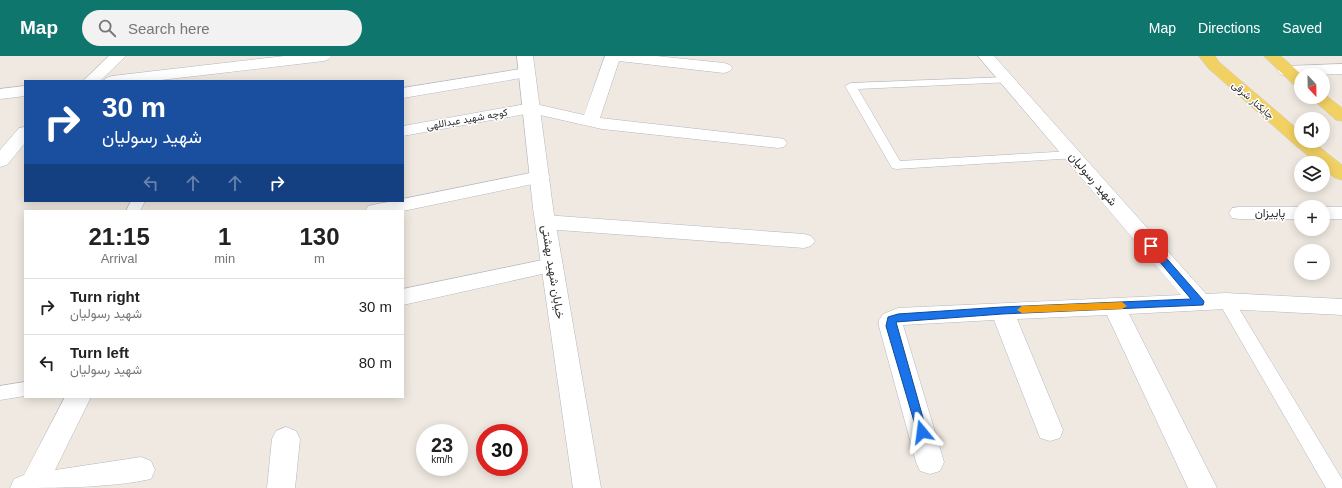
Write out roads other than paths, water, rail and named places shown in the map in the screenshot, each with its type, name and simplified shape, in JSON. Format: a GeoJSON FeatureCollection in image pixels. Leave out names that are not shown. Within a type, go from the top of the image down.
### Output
{"type":"FeatureCollection","features":[{"type":"Feature","properties":{"kind":"main road","name":"چایکنار شرقی"},"geometry":{"type":"LineString","coordinates":[[1207,56],[1213,65],[1294,135]]}},
{"type":"Feature","properties":{"kind":"main road"},"geometry":{"type":"LineString","coordinates":[[1272,56],[1294,77]]}},
{"type":"Feature","properties":{"kind":"main road"},"geometry":{"type":"LineString","coordinates":[[1327,104],[1342,116]]}},
{"type":"Feature","properties":{"kind":"main road","name":"چایکنار شرقی"},"geometry":{"type":"LineString","coordinates":[[1310,148],[1342,174]]}},
{"type":"Feature","properties":{"kind":"street"},"geometry":{"type":"LineString","coordinates":[[92,80],[118,56]]}},
{"type":"Feature","properties":{"kind":"street"},"geometry":{"type":"LineString","coordinates":[[208,70],[221,56]]}},
{"type":"Feature","properties":{"kind":"street"},"geometry":{"type":"LineString","coordinates":[[121,80],[324,56]]}},
{"type":"Feature","properties":{"kind":"street"},"geometry":{"type":"LineString","coordinates":[[590,122],[612,56],[724,68]]}},
{"type":"Feature","properties":{"kind":"street","name":"شهید رسولیان"},"geometry":{"type":"LineString","coordinates":[[986,56],[1200,302]]}},
{"type":"Feature","properties":{"kind":"street"},"geometry":{"type":"LineString","coordinates":[[404,93],[526,64]]}},
{"type":"Feature","properties":{"kind":"street","name":"خیابان شهید بهشتی"},"geometry":{"type":"LineString","coordinates":[[526,64],[545,222],[587,488]]}},
{"type":"Feature","properties":{"kind":"street"},"geometry":{"type":"LineString","coordinates":[[1286,71],[1342,69]]}},
{"type":"Feature","properties":{"kind":"street"},"geometry":{"type":"LineString","coordinates":[[0,94],[24,91]]}},
{"type":"Feature","properties":{"kind":"street"},"geometry":{"type":"LineString","coordinates":[[531,108],[602,124],[778,143]]}},
{"type":"Feature","properties":{"kind":"street","name":"کوچه شهید عبداللهی"},"geometry":{"type":"LineString","coordinates":[[404,130],[531,108]]}},
{"type":"Feature","properties":{"kind":"street"},"geometry":{"type":"LineString","coordinates":[[0,161],[24,133]]}},
{"type":"Feature","properties":{"kind":"street"},"geometry":{"type":"LineString","coordinates":[[380,210],[540,177]]}},
{"type":"Feature","properties":{"kind":"street","name":"پاییزان"},"geometry":{"type":"LineString","coordinates":[[1239,212],[1294,213]]}},
{"type":"Feature","properties":{"kind":"street"},"geometry":{"type":"LineString","coordinates":[[1330,213],[1342,213]]}},
{"type":"Feature","properties":{"kind":"street"},"geometry":{"type":"LineString","coordinates":[[545,222],[804,241]]}},
{"type":"Feature","properties":{"kind":"street"},"geometry":{"type":"LineString","coordinates":[[404,297],[552,265]]}},
{"type":"Feature","properties":{"kind":"street"},"geometry":{"type":"LineString","coordinates":[[930,462],[891,326],[891,320],[898,318],[1002,311],[1226,301],[1342,307]]}},
{"type":"Feature","properties":{"kind":"street"},"geometry":{"type":"LineString","coordinates":[[1114,306],[1203,488]]}},
{"type":"Feature","properties":{"kind":"street"},"geometry":{"type":"LineString","coordinates":[[1002,311],[1050,430]]}},
{"type":"Feature","properties":{"kind":"street"},"geometry":{"type":"LineString","coordinates":[[30,488],[77,398]]}},
{"type":"Feature","properties":{"kind":"street"},"geometry":{"type":"LineString","coordinates":[[281,488],[286,439]]}},
{"type":"Feature","properties":{"kind":"street"},"geometry":{"type":"LineString","coordinates":[[30,488],[141,470]]}},
{"type":"Feature","properties":{"kind":"lane"},"geometry":{"type":"LineString","coordinates":[[1008,80],[851,86],[896,165],[1072,155]]}},
{"type":"Feature","properties":{"kind":"lane"},"geometry":{"type":"LineString","coordinates":[[1226,301],[1337,488]]}},
{"type":"Feature","properties":{"kind":"lane"},"geometry":{"type":"LineString","coordinates":[[0,393],[24,389]]}}]}
